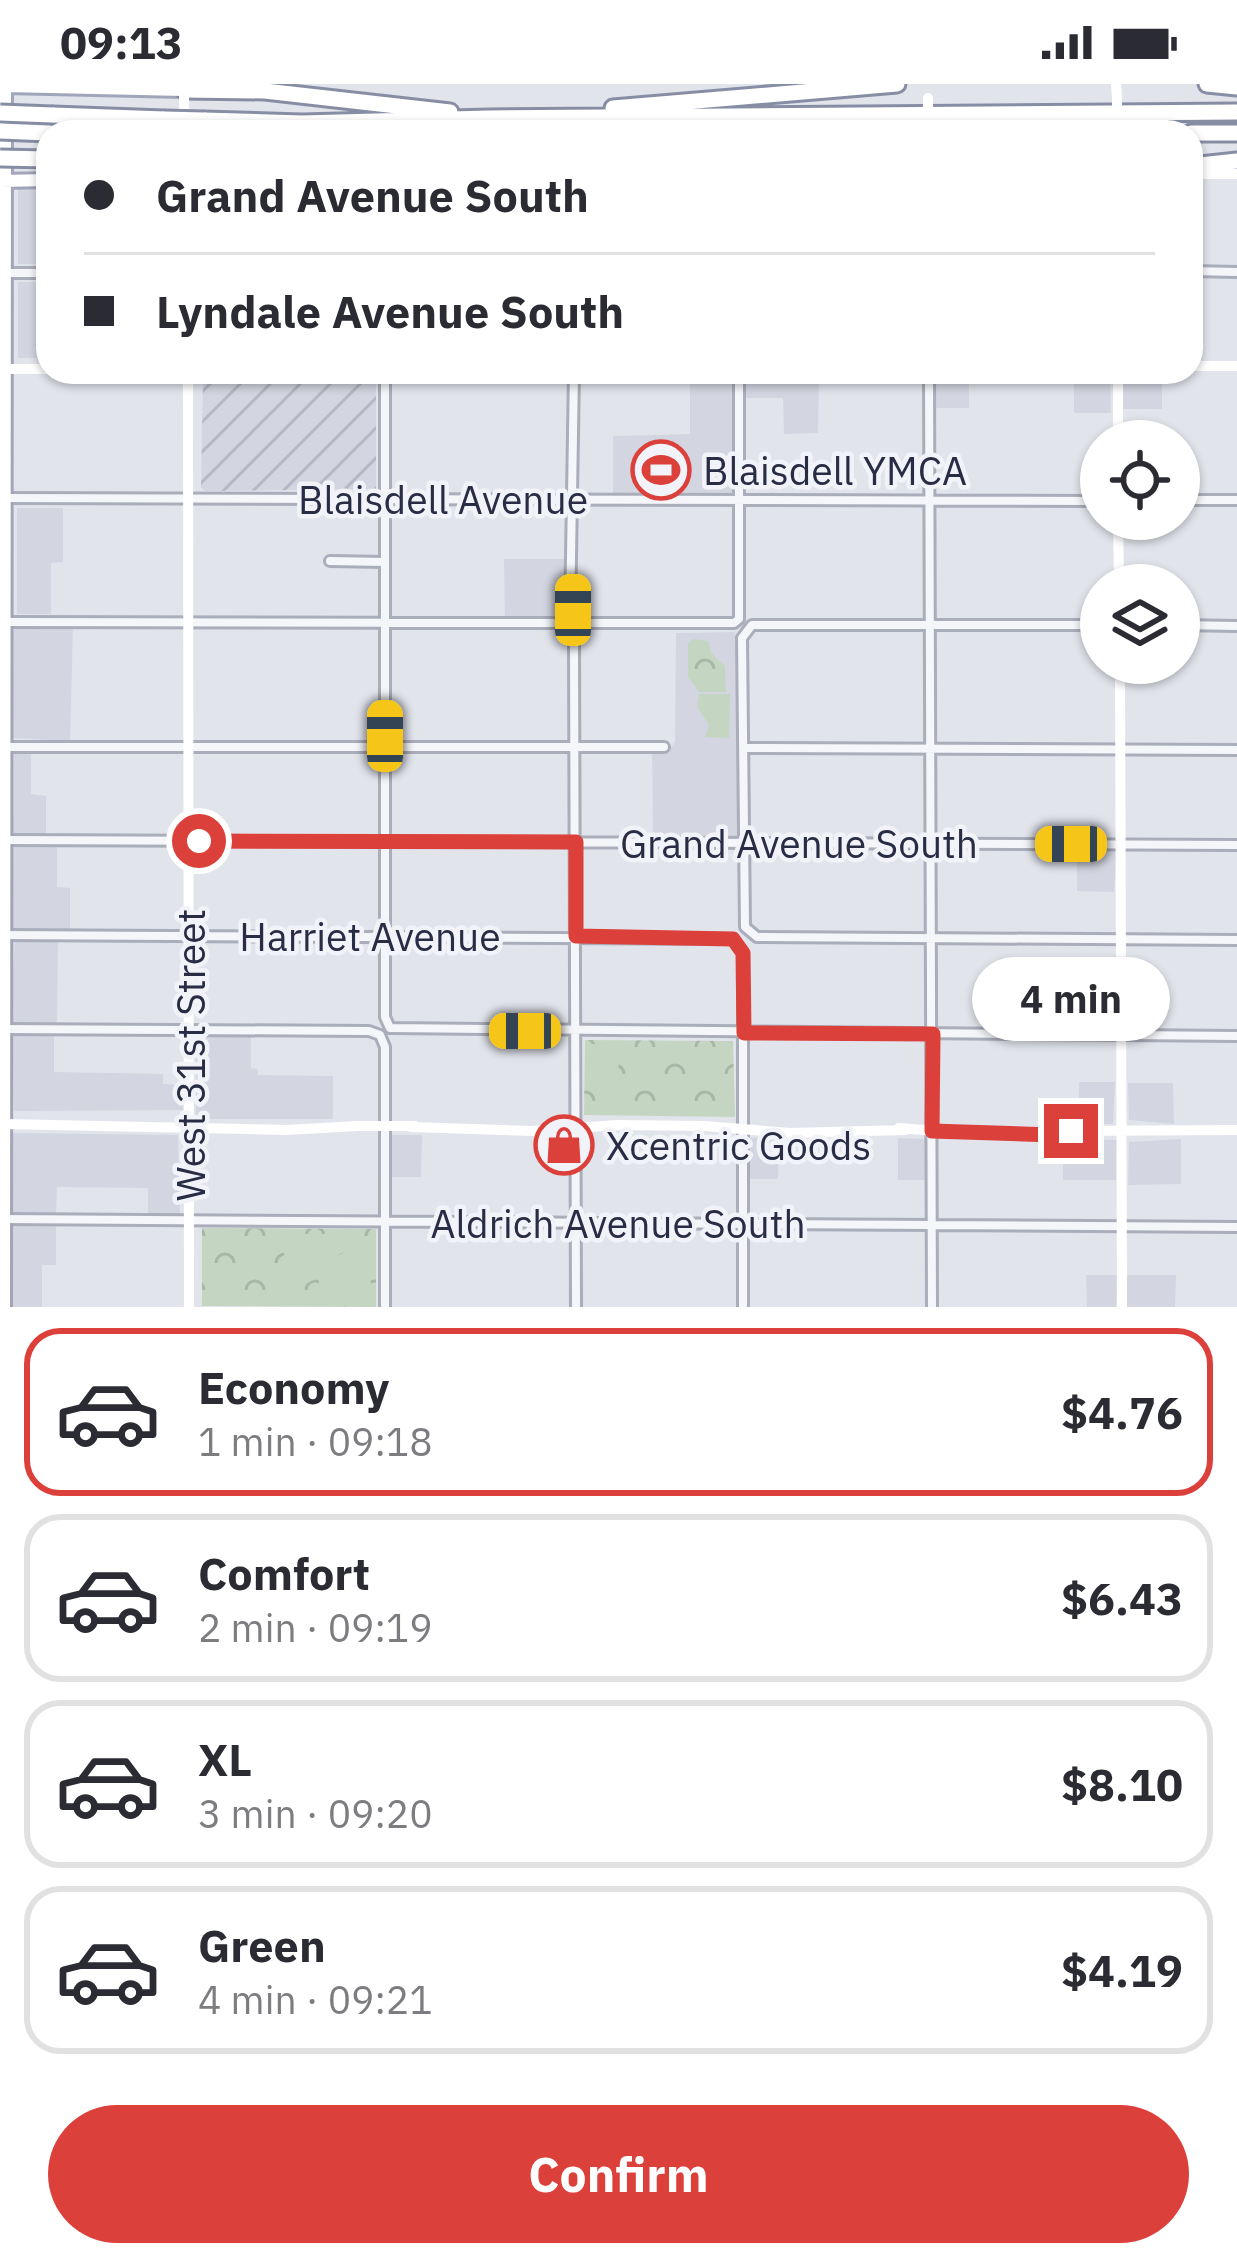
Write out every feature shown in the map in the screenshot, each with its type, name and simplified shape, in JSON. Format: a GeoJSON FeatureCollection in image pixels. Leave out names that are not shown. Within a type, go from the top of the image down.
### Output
{"type":"FeatureCollection","features":[{"type":"Feature","properties":{"kind":"highway"},"geometry":{"type":"LineString","coordinates":[[538,117],[794,84]]}},
{"type":"Feature","properties":{"kind":"highway"},"geometry":{"type":"LineString","coordinates":[[614,107],[897,84]]}},
{"type":"Feature","properties":{"kind":"highway"},"geometry":{"type":"LineString","coordinates":[[1207,84],[1237,87]]}},
{"type":"Feature","properties":{"kind":"highway"},"geometry":{"type":"LineString","coordinates":[[184,87],[265,91],[489,118]]}},
{"type":"Feature","properties":{"kind":"highway"},"geometry":{"type":"LineString","coordinates":[[414,120],[1237,112]]}},
{"type":"Feature","properties":{"kind":"highway"},"geometry":{"type":"LineString","coordinates":[[0,113],[204,120]]}},
{"type":"Feature","properties":{"kind":"highway"},"geometry":{"type":"LineString","coordinates":[[1203,133],[1237,133]]}},
{"type":"Feature","properties":{"kind":"highway"},"geometry":{"type":"LineString","coordinates":[[0,134],[36,136]]}},
{"type":"Feature","properties":{"kind":"highway"},"geometry":{"type":"LineString","coordinates":[[0,158],[36,160]]}},
{"type":"Feature","properties":{"kind":"highway"},"geometry":{"type":"LineString","coordinates":[[1203,168],[1237,161]]}},
{"type":"Feature","properties":{"kind":"main road"},"geometry":{"type":"LineString","coordinates":[[4,1307],[4,85],[184,87]]}},
{"type":"Feature","properties":{"kind":"main road"},"geometry":{"type":"LineString","coordinates":[[2,181],[36,180]]}},
{"type":"Feature","properties":{"kind":"street"},"geometry":{"type":"LineString","coordinates":[[184,87],[184,120]]}},
{"type":"Feature","properties":{"kind":"street"},"geometry":{"type":"LineString","coordinates":[[1203,171],[1237,174]]}},
{"type":"Feature","properties":{"kind":"street"},"geometry":{"type":"LineString","coordinates":[[1203,272],[1237,272]]}},
{"type":"Feature","properties":{"kind":"street"},"geometry":{"type":"LineString","coordinates":[[3,273],[36,273]]}},
{"type":"Feature","properties":{"kind":"street"},"geometry":{"type":"LineString","coordinates":[[1203,367],[1237,366]]}},
{"type":"Feature","properties":{"kind":"street"},"geometry":{"type":"LineString","coordinates":[[5,369],[36,369]]}},
{"type":"Feature","properties":{"kind":"street","name":"West 31st Street"},"geometry":{"type":"LineString","coordinates":[[188,384],[189,1307]]}},
{"type":"Feature","properties":{"kind":"street"},"geometry":{"type":"LineString","coordinates":[[385,384],[386,1024],[401,1031],[1237,1036]]}},
{"type":"Feature","properties":{"kind":"street"},"geometry":{"type":"LineString","coordinates":[[3,622],[570,620],[574,384]]}},
{"type":"Feature","properties":{"kind":"street"},"geometry":{"type":"LineString","coordinates":[[576,1307],[574,639],[585,623],[739,619],[740,384]]}},
{"type":"Feature","properties":{"kind":"street"},"geometry":{"type":"LineString","coordinates":[[929,384],[932,1307]]}},
{"type":"Feature","properties":{"kind":"street"},"geometry":{"type":"LineString","coordinates":[[1118,384],[1118,420]]}},
{"type":"Feature","properties":{"kind":"street","name":"Blaisdell Avenue"},"geometry":{"type":"LineString","coordinates":[[3,498],[1080,501]]}},
{"type":"Feature","properties":{"kind":"street"},"geometry":{"type":"LineString","coordinates":[[1200,500],[1237,500]]}},
{"type":"Feature","properties":{"kind":"street"},"geometry":{"type":"LineString","coordinates":[[330,561],[385,562]]}},
{"type":"Feature","properties":{"kind":"street"},"geometry":{"type":"LineString","coordinates":[[1080,625],[746,628],[742,638],[742,842],[748,933],[757,937],[1237,940]]}},
{"type":"Feature","properties":{"kind":"street"},"geometry":{"type":"LineString","coordinates":[[1200,626],[1237,626]]}},
{"type":"Feature","properties":{"kind":"street"},"geometry":{"type":"LineString","coordinates":[[1120,684],[1122,1307]]}},
{"type":"Feature","properties":{"kind":"street"},"geometry":{"type":"LineString","coordinates":[[2,746],[664,747]]}},
{"type":"Feature","properties":{"kind":"street"},"geometry":{"type":"LineString","coordinates":[[743,748],[1237,749]]}},
{"type":"Feature","properties":{"kind":"street","name":"Grand Avenue South"},"geometry":{"type":"LineString","coordinates":[[2,840],[1237,844]]}},
{"type":"Feature","properties":{"kind":"street","name":"Harriet Avenue"},"geometry":{"type":"LineString","coordinates":[[2,935],[726,938],[739,944],[743,953],[744,1033]]}},
{"type":"Feature","properties":{"kind":"street"},"geometry":{"type":"LineString","coordinates":[[2,1029],[369,1031],[380,1035],[385,1047],[385,1307]]}},
{"type":"Feature","properties":{"kind":"street"},"geometry":{"type":"LineString","coordinates":[[743,1307],[744,1033]]}},
{"type":"Feature","properties":{"kind":"street"},"geometry":{"type":"LineString","coordinates":[[2,1124],[701,1126],[743,1130],[791,1126],[1052,1135],[1069,1131],[1237,1133]]}},
{"type":"Feature","properties":{"kind":"street","name":"Aldrich Avenue South"},"geometry":{"type":"LineString","coordinates":[[2,1219],[1237,1227]]}},
{"type":"Feature","properties":{"kind":"shaded area"},"geometry":{"type":"Polygon","coordinates":[[[18,187],[36,187],[36,264],[18,264],[18,187]]]}},
{"type":"Feature","properties":{"kind":"shaded area"},"geometry":{"type":"Polygon","coordinates":[[[18,282],[36,282],[36,358],[18,358],[18,282]]]}},
{"type":"Feature","properties":{"kind":"shaded area"},"geometry":{"type":"Polygon","coordinates":[[[203,384],[376,384],[376,489],[205,491],[201,487],[203,384]]]}},
{"type":"Feature","properties":{"kind":"shaded area"},"geometry":{"type":"Polygon","coordinates":[[[690,384],[734,384],[734,495],[613,496],[613,436],[690,434],[690,384]]]}},
{"type":"Feature","properties":{"kind":"shaded area"},"geometry":{"type":"Polygon","coordinates":[[[745,384],[819,384],[818,433],[784,434],[783,398],[743,398],[745,384]]]}},
{"type":"Feature","properties":{"kind":"shaded area"},"geometry":{"type":"Polygon","coordinates":[[[934,384],[969,384],[969,408],[933,408],[934,384]]]}},
{"type":"Feature","properties":{"kind":"shaded area"},"geometry":{"type":"Polygon","coordinates":[[[1074,384],[1110,384],[1111,413],[1074,413],[1074,384]]]}},
{"type":"Feature","properties":{"kind":"shaded area"},"geometry":{"type":"Polygon","coordinates":[[[1123,384],[1162,384],[1162,409],[1123,409],[1123,384]]]}},
{"type":"Feature","properties":{"kind":"shaded area"},"geometry":{"type":"Polygon","coordinates":[[[17,508],[63,508],[63,562],[51,563],[51,614],[17,614],[17,508]]]}},
{"type":"Feature","properties":{"kind":"shaded area"},"geometry":{"type":"Polygon","coordinates":[[[504,559],[570,559],[570,614],[565,619],[505,620],[504,559]]]}},
{"type":"Feature","properties":{"kind":"shaded area"},"geometry":{"type":"Polygon","coordinates":[[[21,626],[73,627],[70,741],[11,738],[11,635],[21,626]]]}},
{"type":"Feature","properties":{"kind":"shaded area"},"geometry":{"type":"Polygon","coordinates":[[[735,632],[738,836],[653,835],[652,752],[669,750],[675,742],[676,633],[735,632]]]}},
{"type":"Feature","properties":{"kind":"shaded area"},"geometry":{"type":"Polygon","coordinates":[[[14,752],[31,752],[31,794],[46,796],[46,836],[13,835],[14,752]]]}},
{"type":"Feature","properties":{"kind":"shaded area"},"geometry":{"type":"Polygon","coordinates":[[[12,846],[57,846],[57,887],[70,888],[70,930],[12,927],[12,846]]]}},
{"type":"Feature","properties":{"kind":"shaded area"},"geometry":{"type":"Polygon","coordinates":[[[1077,850],[1117,852],[1114,892],[1077,891],[1077,850]]]}},
{"type":"Feature","properties":{"kind":"shaded area"},"geometry":{"type":"Polygon","coordinates":[[[15,939],[58,939],[57,1026],[10,1022],[15,939]]]}},
{"type":"Feature","properties":{"kind":"shaded area"},"geometry":{"type":"Polygon","coordinates":[[[17,1033],[54,1034],[54,1072],[163,1074],[163,1084],[182,1085],[183,1110],[14,1111],[12,1038],[17,1033]]]}},
{"type":"Feature","properties":{"kind":"shaded area"},"geometry":{"type":"Polygon","coordinates":[[[196,1035],[251,1035],[251,1068],[258,1075],[333,1076],[333,1119],[196,1119],[196,1035]]]}},
{"type":"Feature","properties":{"kind":"shaded area"},"geometry":{"type":"Polygon","coordinates":[[[1079,1082],[1115,1082],[1113,1124],[1079,1124],[1079,1082]]]}},
{"type":"Feature","properties":{"kind":"shaded area"},"geometry":{"type":"Polygon","coordinates":[[[1128,1083],[1173,1083],[1174,1124],[1129,1120],[1128,1083]]]}},
{"type":"Feature","properties":{"kind":"shaded area"},"geometry":{"type":"Polygon","coordinates":[[[13,1133],[178,1135],[180,1215],[148,1215],[148,1188],[57,1187],[56,1214],[12,1214],[13,1133]]]}},
{"type":"Feature","properties":{"kind":"shaded area"},"geometry":{"type":"Polygon","coordinates":[[[390,1135],[422,1135],[421,1177],[390,1177],[390,1135]]]}},
{"type":"Feature","properties":{"kind":"shaded area"},"geometry":{"type":"Polygon","coordinates":[[[779,1137],[778,1179],[747,1179],[748,1138],[779,1137]]]}},
{"type":"Feature","properties":{"kind":"shaded area"},"geometry":{"type":"Polygon","coordinates":[[[898,1138],[928,1139],[927,1180],[898,1180],[898,1138]]]}},
{"type":"Feature","properties":{"kind":"shaded area"},"geometry":{"type":"Polygon","coordinates":[[[1063,1139],[1117,1140],[1116,1180],[1063,1180],[1063,1139]]]}},
{"type":"Feature","properties":{"kind":"shaded area"},"geometry":{"type":"Polygon","coordinates":[[[1181,1139],[1181,1184],[1128,1185],[1129,1142],[1181,1139]]]}},
{"type":"Feature","properties":{"kind":"shaded area"},"geometry":{"type":"Polygon","coordinates":[[[12,1223],[56,1223],[56,1265],[42,1265],[42,1307],[13,1307],[12,1223]]]}},
{"type":"Feature","properties":{"kind":"shaded area"},"geometry":{"type":"Polygon","coordinates":[[[1086,1275],[1117,1275],[1116,1307],[1087,1307],[1086,1275]]]}},
{"type":"Feature","properties":{"kind":"shaded area"},"geometry":{"type":"Polygon","coordinates":[[[1127,1275],[1176,1275],[1175,1307],[1125,1307],[1127,1275]]]}},
{"type":"Feature","properties":{"kind":"green space"},"geometry":{"type":"Polygon","coordinates":[[[708,641],[712,654],[725,666],[726,692],[699,692],[688,677],[688,643],[708,641]]]}},
{"type":"Feature","properties":{"kind":"green space"},"geometry":{"type":"Polygon","coordinates":[[[699,694],[730,694],[729,738],[705,737],[709,725],[697,707],[699,694]]]}},
{"type":"Feature","properties":{"kind":"green space"},"geometry":{"type":"Polygon","coordinates":[[[585,1040],[733,1041],[735,1117],[584,1115],[585,1040]]]}},
{"type":"Feature","properties":{"kind":"green space"},"geometry":{"type":"Polygon","coordinates":[[[592,1044],[621,1045],[621,1061],[614,1075],[596,1079],[585,1072],[586,1049],[592,1044]]]}},
{"type":"Feature","properties":{"kind":"green space"},"geometry":{"type":"Polygon","coordinates":[[[202,1228],[376,1229],[376,1307],[202,1306],[202,1228]]]}},
{"type":"Feature","properties":{"kind":"green space"},"geometry":{"type":"Polygon","coordinates":[[[290,1234],[339,1234],[334,1257],[370,1247],[371,1293],[364,1300],[318,1300],[319,1277],[284,1288],[284,1240],[290,1234]]]}},
{"type":"Feature","properties":{"kind":"place","name":"Blaisdell YMCA"},"geometry":{"type":"Point","coordinates":[661,470]}},
{"type":"Feature","properties":{"kind":"place","name":"Xcentric Goods"},"geometry":{"type":"Point","coordinates":[564,1145]}},
{"type":"Feature","properties":{"kind":"route"},"geometry":{"type":"LineString","coordinates":[[199,841],[576,842],[576,936],[733,939],[743,953],[744,1033],[933,1034],[932,1131],[1052,1135],[1071,1131]]}}]}
